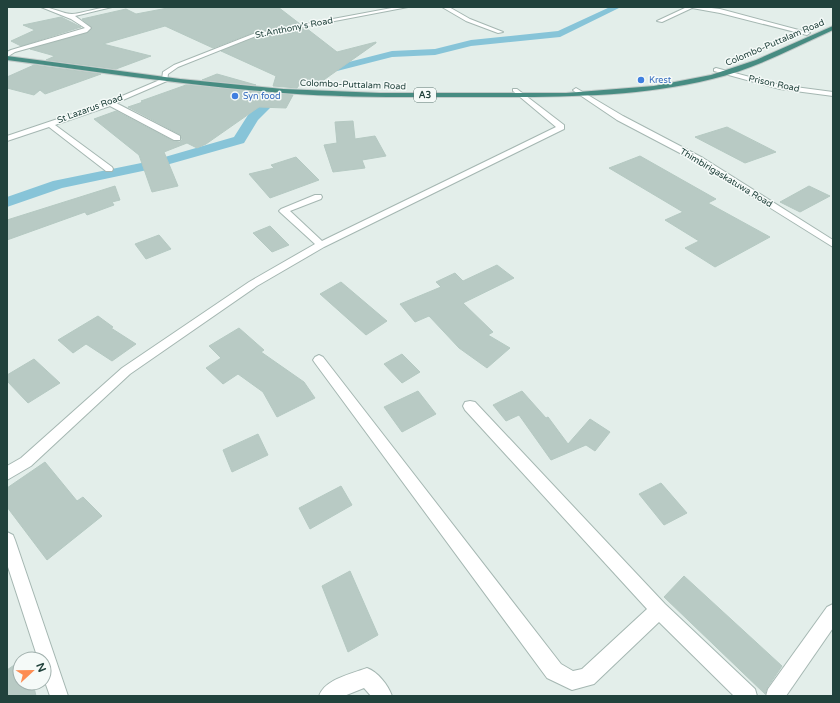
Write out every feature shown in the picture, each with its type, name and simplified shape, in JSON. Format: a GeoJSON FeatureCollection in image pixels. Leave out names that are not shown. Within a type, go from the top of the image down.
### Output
{"type":"FeatureCollection","features":[{"type":"Feature","properties":{"kind":"highway","name":"Colombo-Puttalam Road"},"geometry":{"type":"LineString","coordinates":[[518,93],[645,84],[683,78],[716,70],[833,23]]}},
{"type":"Feature","properties":{"kind":"highway","name":"Colombo-Puttalam Road"},"geometry":{"type":"LineString","coordinates":[[8,54],[278,91],[331,94],[518,93],[584,95],[674,86],[727,73],[833,28]]}},
{"type":"Feature","properties":{"kind":"street"},"geometry":{"type":"LineString","coordinates":[[8,54],[88,28],[83,23],[70,16],[44,7]]}},
{"type":"Feature","properties":{"kind":"street"},"geometry":{"type":"LineString","coordinates":[[70,16],[109,7]]}},
{"type":"Feature","properties":{"kind":"street","name":"St.Anthony's Road"},"geometry":{"type":"LineString","coordinates":[[165,76],[176,66],[255,35],[405,7]]}},
{"type":"Feature","properties":{"kind":"street"},"geometry":{"type":"LineString","coordinates":[[445,7],[468,20],[500,32]]}},
{"type":"Feature","properties":{"kind":"street"},"geometry":{"type":"LineString","coordinates":[[660,22],[692,7],[720,11],[807,34]]}},
{"type":"Feature","properties":{"kind":"street"},"geometry":{"type":"LineString","coordinates":[[351,10],[361,15]]}},
{"type":"Feature","properties":{"kind":"street","name":"Prison Road"},"geometry":{"type":"LineString","coordinates":[[716,70],[780,87],[833,94]]}},
{"type":"Feature","properties":{"kind":"street","name":"St Lazarus Road"},"geometry":{"type":"LineString","coordinates":[[7,139],[110,103],[165,76]]}},
{"type":"Feature","properties":{"kind":"street","name":"Thimbirigaskatuwa Road"},"geometry":{"type":"LineString","coordinates":[[576,90],[620,118],[700,160],[833,244]]}},
{"type":"Feature","properties":{"kind":"street"},"geometry":{"type":"LineString","coordinates":[[7,474],[26,462],[126,371],[253,284],[321,245],[561,127],[518,93]]}},
{"type":"Feature","properties":{"kind":"street"},"geometry":{"type":"LineString","coordinates":[[110,103],[176,138]]}},
{"type":"Feature","properties":{"kind":"street"},"geometry":{"type":"LineString","coordinates":[[50,124],[109,169]]}},
{"type":"Feature","properties":{"kind":"street"},"geometry":{"type":"LineString","coordinates":[[318,197],[284,211],[287,216],[321,245]]}},
{"type":"Feature","properties":{"kind":"street"},"geometry":{"type":"LineString","coordinates":[[319,360],[554,671],[572,681],[587,677],[659,610]]}},
{"type":"Feature","properties":{"kind":"street"},"geometry":{"type":"LineString","coordinates":[[470,406],[659,610],[748,696]]}},
{"type":"Feature","properties":{"kind":"street"},"geometry":{"type":"LineString","coordinates":[[7,540],[59,696]]}},
{"type":"Feature","properties":{"kind":"street"},"geometry":{"type":"LineString","coordinates":[[775,696],[833,613]]}},
{"type":"Feature","properties":{"kind":"street"},"geometry":{"type":"LineString","coordinates":[[328,696],[338,689],[367,677],[383,696]]}},
{"type":"Feature","properties":{"kind":"building"},"geometry":{"type":"Polygon","coordinates":[[[173,7],[278,7],[300,24],[252,33],[213,48],[165,26],[103,44],[151,56],[116,69],[46,60],[55,56],[30,49],[87,33],[92,28],[82,19],[126,9],[136,14],[173,7]]]}},
{"type":"Feature","properties":{"kind":"building"},"geometry":{"type":"Polygon","coordinates":[[[61,17],[81,27],[21,46],[11,41],[35,30],[23,25],[61,17]]]}},
{"type":"Feature","properties":{"kind":"building"},"geometry":{"type":"Polygon","coordinates":[[[306,28],[337,52],[376,43],[318,84],[302,81],[297,88],[273,86],[276,76],[221,51],[256,37],[306,28]]]}},
{"type":"Feature","properties":{"kind":"building"},"geometry":{"type":"Polygon","coordinates":[[[34,65],[101,74],[45,94],[40,90],[34,95],[7,88],[7,77],[34,65]]]}},
{"type":"Feature","properties":{"kind":"building"},"geometry":{"type":"Polygon","coordinates":[[[217,74],[256,85],[202,80],[217,74]]]}},
{"type":"Feature","properties":{"kind":"building"},"geometry":{"type":"Polygon","coordinates":[[[186,85],[293,95],[286,108],[259,107],[206,144],[197,148],[187,143],[164,152],[178,186],[152,192],[139,155],[94,119],[116,111],[173,141],[180,142],[182,140],[181,135],[128,107],[186,85]]]}},
{"type":"Feature","properties":{"kind":"building"},"geometry":{"type":"Polygon","coordinates":[[[353,121],[355,139],[375,136],[386,156],[362,160],[365,168],[333,172],[324,145],[337,143],[335,122],[353,121]]]}},
{"type":"Feature","properties":{"kind":"building"},"geometry":{"type":"Polygon","coordinates":[[[727,127],[776,152],[745,163],[695,137],[727,127]]]}},
{"type":"Feature","properties":{"kind":"building"},"geometry":{"type":"Polygon","coordinates":[[[640,156],[716,199],[708,203],[770,237],[715,267],[685,248],[699,241],[665,220],[683,212],[609,168],[640,156]]]}},
{"type":"Feature","properties":{"kind":"building"},"geometry":{"type":"Polygon","coordinates":[[[296,157],[319,180],[270,198],[249,174],[274,168],[271,165],[296,157]]]}},
{"type":"Feature","properties":{"kind":"building"},"geometry":{"type":"Polygon","coordinates":[[[115,186],[120,200],[112,202],[114,205],[87,215],[85,212],[7,240],[7,220],[115,186]]]}},
{"type":"Feature","properties":{"kind":"building"},"geometry":{"type":"Polygon","coordinates":[[[809,186],[830,196],[800,212],[780,202],[809,186]]]}},
{"type":"Feature","properties":{"kind":"building"},"geometry":{"type":"Polygon","coordinates":[[[270,226],[289,245],[272,252],[253,233],[270,226]]]}},
{"type":"Feature","properties":{"kind":"building"},"geometry":{"type":"Polygon","coordinates":[[[159,235],[171,249],[146,259],[135,244],[159,235]]]}},
{"type":"Feature","properties":{"kind":"building"},"geometry":{"type":"Polygon","coordinates":[[[497,265],[514,278],[463,303],[493,332],[488,335],[510,348],[487,368],[459,348],[429,316],[415,322],[400,304],[441,287],[436,282],[455,273],[463,281],[497,265]]]}},
{"type":"Feature","properties":{"kind":"building"},"geometry":{"type":"Polygon","coordinates":[[[341,282],[387,321],[366,335],[320,294],[341,282]]]}},
{"type":"Feature","properties":{"kind":"building"},"geometry":{"type":"Polygon","coordinates":[[[98,316],[113,327],[111,328],[136,344],[112,361],[86,344],[73,353],[58,340],[98,316]]]}},
{"type":"Feature","properties":{"kind":"building"},"geometry":{"type":"Polygon","coordinates":[[[239,328],[264,350],[261,352],[304,382],[315,398],[277,417],[263,392],[238,374],[223,384],[206,368],[221,358],[209,346],[239,328]]]}},
{"type":"Feature","properties":{"kind":"building"},"geometry":{"type":"Polygon","coordinates":[[[402,354],[420,372],[402,383],[384,364],[402,354]]]}},
{"type":"Feature","properties":{"kind":"building"},"geometry":{"type":"Polygon","coordinates":[[[34,359],[60,383],[28,403],[7,381],[7,375],[34,359]]]}},
{"type":"Feature","properties":{"kind":"building"},"geometry":{"type":"Polygon","coordinates":[[[418,391],[436,414],[402,432],[384,407],[418,391]]]}},
{"type":"Feature","properties":{"kind":"building"},"geometry":{"type":"Polygon","coordinates":[[[522,391],[546,418],[548,417],[568,444],[590,419],[610,432],[595,451],[586,445],[551,460],[519,415],[506,421],[493,405],[522,391]]]}},
{"type":"Feature","properties":{"kind":"building"},"geometry":{"type":"Polygon","coordinates":[[[258,434],[268,455],[232,472],[223,450],[258,434]]]}},
{"type":"Feature","properties":{"kind":"building"},"geometry":{"type":"Polygon","coordinates":[[[45,462],[77,501],[83,497],[102,516],[47,560],[7,507],[7,488],[45,462]]]}},
{"type":"Feature","properties":{"kind":"building"},"geometry":{"type":"Polygon","coordinates":[[[661,483],[687,513],[664,525],[639,494],[661,483]]]}},
{"type":"Feature","properties":{"kind":"building"},"geometry":{"type":"Polygon","coordinates":[[[341,486],[352,505],[310,529],[299,508],[341,486]]]}},
{"type":"Feature","properties":{"kind":"building"},"geometry":{"type":"Polygon","coordinates":[[[350,571],[378,635],[348,652],[322,586],[350,571]]]}},
{"type":"Feature","properties":{"kind":"building"},"geometry":{"type":"Polygon","coordinates":[[[684,576],[782,666],[767,688],[765,694],[664,597],[684,576]]]}},
{"type":"Feature","properties":{"kind":"building"},"geometry":{"type":"Polygon","coordinates":[[[12,667],[12,691],[35,691],[36,696],[7,696],[7,670],[12,667]]]}},
{"type":"Feature","properties":{"kind":"waterway"},"geometry":{"type":"LineString","coordinates":[[315,69],[337,68],[392,54],[435,52],[471,43],[560,34],[617,7]]}},
{"type":"Feature","properties":{"kind":"waterway"},"geometry":{"type":"LineString","coordinates":[[7,202],[58,184],[152,165],[239,140],[253,118],[276,96]]}},
{"type":"Feature","properties":{"kind":"place","name":"Krest"},"geometry":{"type":"Point","coordinates":[641,80]}},
{"type":"Feature","properties":{"kind":"place","name":"Syn food"},"geometry":{"type":"Point","coordinates":[235,96]}}]}
